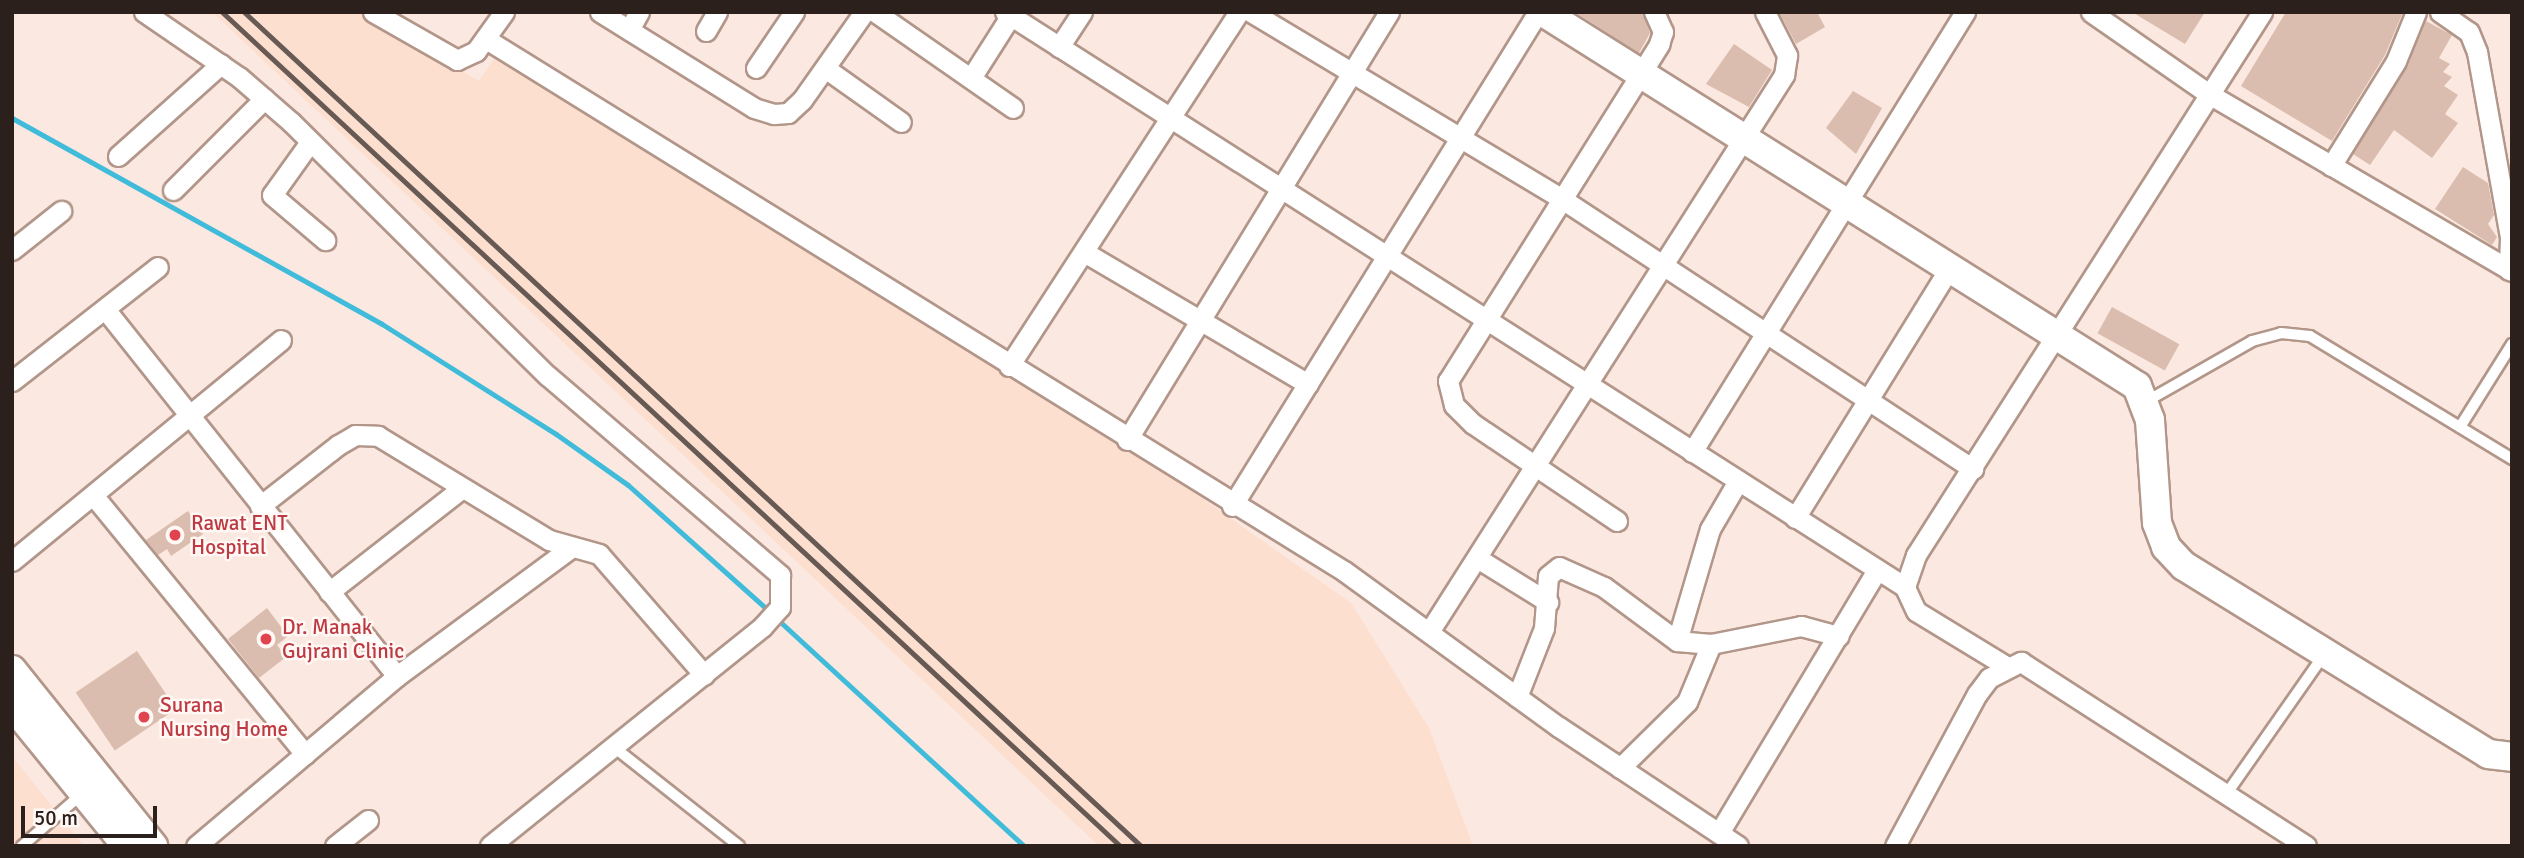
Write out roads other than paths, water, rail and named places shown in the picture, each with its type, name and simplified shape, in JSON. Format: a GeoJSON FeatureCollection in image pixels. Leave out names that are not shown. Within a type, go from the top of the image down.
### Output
{"type":"FeatureCollection","features":[{"type":"Feature","properties":{"kind":"street"},"geometry":{"type":"LineString","coordinates":[[144,12],[221,64],[264,99],[548,376],[770,562],[783,589],[780,607],[762,627],[490,846]]}},
{"type":"Feature","properties":{"kind":"street"},"geometry":{"type":"LineString","coordinates":[[373,12],[449,60],[467,57],[486,39],[504,12]]}},
{"type":"Feature","properties":{"kind":"street"},"geometry":{"type":"LineString","coordinates":[[600,12],[774,114],[788,113],[802,100],[864,12]]}},
{"type":"Feature","properties":{"kind":"street"},"geometry":{"type":"LineString","coordinates":[[629,30],[639,12]]}},
{"type":"Feature","properties":{"kind":"street"},"geometry":{"type":"LineString","coordinates":[[706,31],[717,12]]}},
{"type":"Feature","properties":{"kind":"street"},"geometry":{"type":"LineString","coordinates":[[756,68],[793,12]]}},
{"type":"Feature","properties":{"kind":"street"},"geometry":{"type":"LineString","coordinates":[[875,12],[1013,108]]}},
{"type":"Feature","properties":{"kind":"street"},"geometry":{"type":"LineString","coordinates":[[1059,47],[1083,12]]}},
{"type":"Feature","properties":{"kind":"street"},"geometry":{"type":"LineString","coordinates":[[1009,366],[1174,121],[1239,12]]}},
{"type":"Feature","properties":{"kind":"street"},"geometry":{"type":"LineString","coordinates":[[1251,12],[1459,134],[1867,395],[1973,469]]}},
{"type":"Feature","properties":{"kind":"street"},"geometry":{"type":"LineString","coordinates":[[1127,440],[1285,191],[1389,12]]}},
{"type":"Feature","properties":{"kind":"street"},"geometry":{"type":"LineString","coordinates":[[1232,506],[1387,257],[1459,134],[1540,12],[1844,202],[2056,340],[2137,386],[2147,401],[2157,523],[2166,547],[2184,566],[2488,754],[2512,757]]}},
{"type":"Feature","properties":{"kind":"street"},"geometry":{"type":"LineString","coordinates":[[1617,521],[1473,424],[1449,394],[1448,381],[1642,75],[1663,32],[1654,12]]}},
{"type":"Feature","properties":{"kind":"street"},"geometry":{"type":"LineString","coordinates":[[1429,632],[1590,387],[1784,75],[1787,55],[1765,12]]}},
{"type":"Feature","properties":{"kind":"street"},"geometry":{"type":"LineString","coordinates":[[1692,452],[1844,202],[1965,12]]}},
{"type":"Feature","properties":{"kind":"street"},"geometry":{"type":"LineString","coordinates":[[1905,587],[1916,555],[2056,340],[2262,12]]}},
{"type":"Feature","properties":{"kind":"street"},"geometry":{"type":"LineString","coordinates":[[2331,166],[2396,61],[2416,12]]}},
{"type":"Feature","properties":{"kind":"street"},"geometry":{"type":"LineString","coordinates":[[2440,12],[2476,45],[2510,237],[2510,270]]}},
{"type":"Feature","properties":{"kind":"street"},"geometry":{"type":"LineString","coordinates":[[971,78],[1009,13],[1905,587],[1916,611],[2006,666]]}},
{"type":"Feature","properties":{"kind":"street"},"geometry":{"type":"LineString","coordinates":[[2100,15],[2209,94],[2510,270]]}},
{"type":"Feature","properties":{"kind":"street"},"geometry":{"type":"LineString","coordinates":[[486,39],[1232,506],[1344,570],[1517,696],[1738,846]]}},
{"type":"Feature","properties":{"kind":"street"},"geometry":{"type":"LineString","coordinates":[[118,156],[221,64]]}},
{"type":"Feature","properties":{"kind":"street"},"geometry":{"type":"LineString","coordinates":[[825,68],[901,121]]}},
{"type":"Feature","properties":{"kind":"street"},"geometry":{"type":"LineString","coordinates":[[173,190],[264,99]]}},
{"type":"Feature","properties":{"kind":"street"},"geometry":{"type":"LineString","coordinates":[[310,142],[272,195],[324,240]]}},
{"type":"Feature","properties":{"kind":"street"},"geometry":{"type":"LineString","coordinates":[[12,250],[61,211]]}},
{"type":"Feature","properties":{"kind":"street"},"geometry":{"type":"LineString","coordinates":[[1084,253],[1308,384]]}},
{"type":"Feature","properties":{"kind":"street"},"geometry":{"type":"LineString","coordinates":[[12,381],[158,267]]}},
{"type":"Feature","properties":{"kind":"street"},"geometry":{"type":"LineString","coordinates":[[1795,518],[1867,395],[1949,269]]}},
{"type":"Feature","properties":{"kind":"street"},"geometry":{"type":"LineString","coordinates":[[105,309],[189,418],[397,676]]}},
{"type":"Feature","properties":{"kind":"street"},"geometry":{"type":"LineString","coordinates":[[12,561],[281,340]]}},
{"type":"Feature","properties":{"kind":"street"},"geometry":{"type":"LineString","coordinates":[[260,506],[338,445],[367,433],[569,549],[599,554],[613,565],[704,675]]}},
{"type":"Feature","properties":{"kind":"street"},"geometry":{"type":"LineString","coordinates":[[1677,640],[1710,530],[1738,481]]}},
{"type":"Feature","properties":{"kind":"street"},"geometry":{"type":"LineString","coordinates":[[329,592],[461,489]]}},
{"type":"Feature","properties":{"kind":"street"},"geometry":{"type":"LineString","coordinates":[[93,495],[306,754]]}},
{"type":"Feature","properties":{"kind":"street"},"geometry":{"type":"LineString","coordinates":[[196,846],[397,676],[569,549]]}},
{"type":"Feature","properties":{"kind":"street"},"geometry":{"type":"LineString","coordinates":[[1477,558],[1548,602]]}},
{"type":"Feature","properties":{"kind":"street"},"geometry":{"type":"LineString","coordinates":[[1517,696],[1548,602],[1548,576],[1559,567],[1604,587],[1677,640],[1711,643],[1801,626],[1839,636]]}},
{"type":"Feature","properties":{"kind":"street"},"geometry":{"type":"LineString","coordinates":[[1719,833],[1877,570]]}},
{"type":"Feature","properties":{"kind":"street"},"geometry":{"type":"LineString","coordinates":[[1620,768],[1687,702],[1711,643]]}},
{"type":"Feature","properties":{"kind":"street"},"geometry":{"type":"LineString","coordinates":[[1895,846],[1977,694],[2006,666],[2021,662],[2040,671],[2225,796],[2306,846]]}},
{"type":"Feature","properties":{"kind":"street"},"geometry":{"type":"LineString","coordinates":[[12,670],[153,846]]}},
{"type":"Feature","properties":{"kind":"street"},"geometry":{"type":"LineString","coordinates":[[12,705],[127,846]]}},
{"type":"Feature","properties":{"kind":"street"},"geometry":{"type":"LineString","coordinates":[[335,846],[368,820]]}},
{"type":"Feature","properties":{"kind":"lane"},"geometry":{"type":"LineString","coordinates":[[2147,401],[2223,356],[2281,333],[2310,336],[2512,459]]}},
{"type":"Feature","properties":{"kind":"lane"},"geometry":{"type":"LineString","coordinates":[[2460,428],[2512,344]]}},
{"type":"Feature","properties":{"kind":"lane"},"geometry":{"type":"LineString","coordinates":[[2225,796],[2325,653]]}},
{"type":"Feature","properties":{"kind":"lane"},"geometry":{"type":"LineString","coordinates":[[615,748],[738,846]]}},
{"type":"Feature","properties":{"kind":"lane"},"geometry":{"type":"LineString","coordinates":[[22,846],[84,793]]}},
{"type":"Feature","properties":{"kind":"waterway"},"geometry":{"type":"LineString","coordinates":[[12,118],[382,324],[556,434],[628,485],[769,611]]}},
{"type":"Feature","properties":{"kind":"waterway"},"geometry":{"type":"LineString","coordinates":[[776,618],[1024,846]]}},
{"type":"Feature","properties":{"kind":"railway"},"geometry":{"type":"LineString","coordinates":[[222,12],[1120,846]]}},
{"type":"Feature","properties":{"kind":"railway"},"geometry":{"type":"LineString","coordinates":[[244,12],[1141,846]]}},
{"type":"Feature","properties":{"kind":"place","name":"Rawat ENT Hospital"},"geometry":{"type":"Point","coordinates":[175,535]}},
{"type":"Feature","properties":{"kind":"place","name":"Dr. Manak Gujrani Clinic"},"geometry":{"type":"Point","coordinates":[266,639]}},
{"type":"Feature","properties":{"kind":"place","name":"Surana Nursing Home"},"geometry":{"type":"Point","coordinates":[144,717]}}]}
